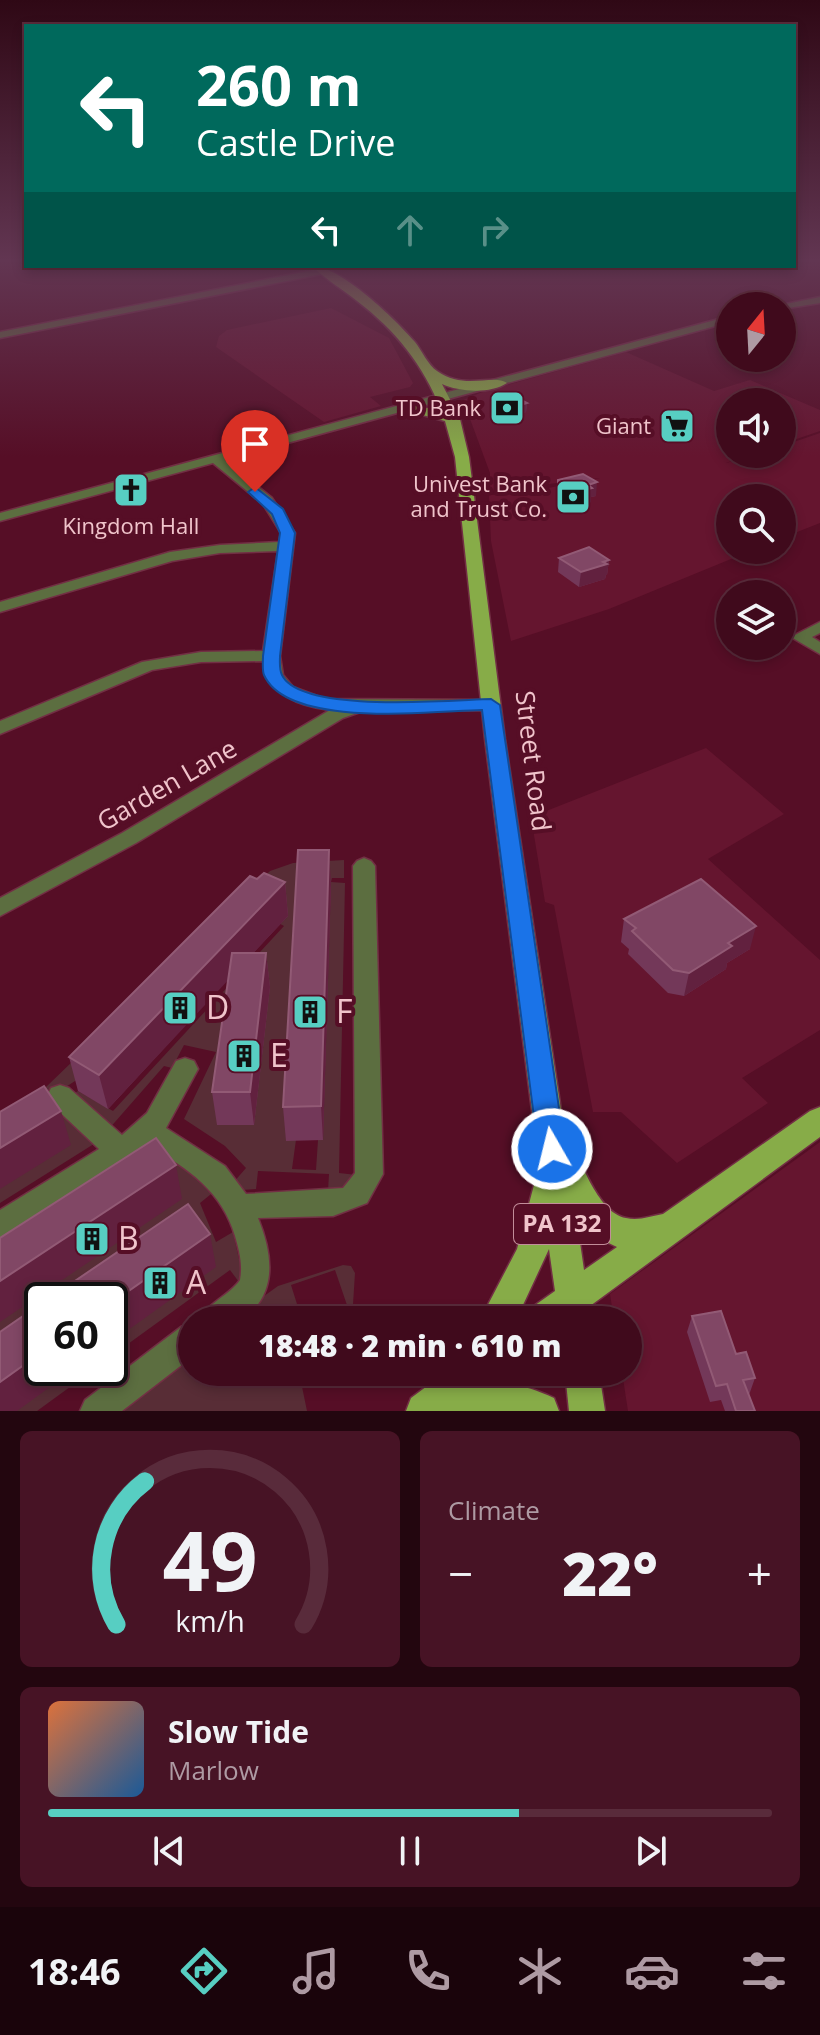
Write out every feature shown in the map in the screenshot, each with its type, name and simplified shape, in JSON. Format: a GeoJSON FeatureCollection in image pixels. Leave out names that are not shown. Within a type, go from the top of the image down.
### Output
{"type":"FeatureCollection","features":[{"type":"Feature","properties":{"kind":"main road","name":"Street Road"},"geometry":{"type":"LineString","coordinates":[[394,326],[412,344],[445,398],[462,457],[491,705],[573,1306]]}},
{"type":"Feature","properties":{"kind":"main road"},"geometry":{"type":"LineString","coordinates":[[432,374],[459,387],[501,383]]}},
{"type":"Feature","properties":{"kind":"main road"},"geometry":{"type":"LineString","coordinates":[[407,409],[432,411],[453,419]]}},
{"type":"Feature","properties":{"kind":"main road"},"geometry":{"type":"LineString","coordinates":[[577,1306],[677,1224],[820,1120]]}},
{"type":"Feature","properties":{"kind":"main road"},"geometry":{"type":"LineString","coordinates":[[550,1135],[586,1206],[610,1230],[644,1236],[677,1224]]}},
{"type":"Feature","properties":{"kind":"main road"},"geometry":{"type":"LineString","coordinates":[[505,1306],[523,1277],[544,1223],[550,1135]]}},
{"type":"Feature","properties":{"kind":"main road"},"geometry":{"type":"LineString","coordinates":[[418,1411],[441,1386]]}},
{"type":"Feature","properties":{"kind":"main road"},"geometry":{"type":"LineString","coordinates":[[424,1411],[457,1386]]}},
{"type":"Feature","properties":{"kind":"main road"},"geometry":{"type":"LineString","coordinates":[[584,1386],[587,1411]]}},
{"type":"Feature","properties":{"kind":"main road"},"geometry":{"type":"LineString","coordinates":[[454,1411],[494,1401],[514,1401],[541,1411]]}},
{"type":"Feature","properties":{"kind":"street"},"geometry":{"type":"LineString","coordinates":[[0,335],[44,326]]}},
{"type":"Feature","properties":{"kind":"street"},"geometry":{"type":"LineString","coordinates":[[0,517],[706,326]]}},
{"type":"Feature","properties":{"kind":"street"},"geometry":{"type":"LineString","coordinates":[[217,460],[278,512],[288,533],[271,656],[272,673],[292,693],[327,706],[491,705]]}},
{"type":"Feature","properties":{"kind":"street"},"geometry":{"type":"LineString","coordinates":[[0,607],[170,557],[220,549],[286,546]]}},
{"type":"Feature","properties":{"kind":"street"},"geometry":{"type":"LineString","coordinates":[[820,627],[799,637],[820,649]]}},
{"type":"Feature","properties":{"kind":"street"},"geometry":{"type":"LineString","coordinates":[[0,728],[148,666],[201,657],[271,656]]}},
{"type":"Feature","properties":{"kind":"street","name":"Garden Lane"},"geometry":{"type":"LineString","coordinates":[[0,908],[166,817],[337,714],[360,707]]}},
{"type":"Feature","properties":{"kind":"street"},"geometry":{"type":"LineString","coordinates":[[241,1208],[262,1202],[340,1202],[353,1197],[363,1187],[369,1174],[364,866]]}},
{"type":"Feature","properties":{"kind":"street"},"geometry":{"type":"LineString","coordinates":[[0,1226],[148,1131],[185,1069]]}},
{"type":"Feature","properties":{"kind":"street"},"geometry":{"type":"LineString","coordinates":[[60,1096],[119,1150]]}},
{"type":"Feature","properties":{"kind":"street"},"geometry":{"type":"LineString","coordinates":[[148,1131],[202,1163],[220,1179],[241,1208],[258,1270],[248,1295],[233,1306]]}},
{"type":"Feature","properties":{"kind":"street"},"geometry":{"type":"LineString","coordinates":[[96,1411],[178,1349]]}},
{"type":"Feature","properties":{"kind":"shaded area"},"geometry":{"type":"Polygon","coordinates":[[[247,326],[366,326],[389,338],[413,383],[410,387],[370,397],[381,406],[324,422],[216,347],[219,336],[227,330],[247,326]]]}},
{"type":"Feature","properties":{"kind":"shaded area"},"geometry":{"type":"Polygon","coordinates":[[[626,352],[716,390],[716,468],[796,468],[796,441],[820,433],[820,523],[796,532],[796,484],[716,484],[716,564],[719,564],[609,609],[511,641],[491,541],[489,495],[517,494],[600,478],[490,491],[490,473],[463,400],[485,391],[626,352]]]}},
{"type":"Feature","properties":{"kind":"shaded area"},"geometry":{"type":"Polygon","coordinates":[[[750,380],[769,388],[724,388],[750,380]]]}},
{"type":"Feature","properties":{"kind":"shaded area"},"geometry":{"type":"Polygon","coordinates":[[[796,400],[820,410],[820,431],[796,439],[796,400]]]}},
{"type":"Feature","properties":{"kind":"shaded area"},"geometry":{"type":"Polygon","coordinates":[[[706,748],[784,814],[708,859],[820,960],[820,1030],[742,1078],[768,1103],[677,1163],[621,1112],[593,1112],[554,905],[545,902],[531,817],[706,748]]]}},
{"type":"Feature","properties":{"kind":"shaded area"},"geometry":{"type":"Polygon","coordinates":[[[344,860],[344,878],[332,878],[331,882],[345,883],[339,1173],[357,1175],[341,1190],[328,1191],[329,1174],[258,1171],[256,1189],[242,1190],[233,1183],[246,1168],[225,1146],[184,1119],[216,1052],[184,1045],[172,1068],[164,1066],[108,1130],[69,1097],[78,1091],[113,1111],[284,926],[249,907],[75,1081],[55,1094],[97,1142],[0,1203],[0,1111],[46,1087],[270,871],[293,863],[344,860]],[[331,883],[292,1169],[316,1170],[318,1140],[323,1139],[331,883]]]}},
{"type":"Feature","properties":{"kind":"shaded area"},"geometry":{"type":"Polygon","coordinates":[[[820,1142],[820,1411],[628,1411],[624,1386],[642,1386],[642,1306],[612,1306],[610,1294],[820,1142]]]}},
{"type":"Feature","properties":{"kind":"shaded area"},"geometry":{"type":"Polygon","coordinates":[[[146,1148],[180,1162],[216,1190],[200,1203],[216,1242],[233,1232],[243,1277],[239,1282],[230,1270],[128,1344],[128,1282],[24,1282],[24,1386],[71,1386],[37,1411],[0,1411],[0,1262],[146,1148]]]}},
{"type":"Feature","properties":{"kind":"shaded area"},"geometry":{"type":"Polygon","coordinates":[[[343,1265],[351,1266],[355,1273],[353,1306],[347,1306],[335,1270],[291,1285],[298,1306],[250,1306],[278,1286],[343,1265]]]}},
{"type":"Feature","properties":{"kind":"shaded area"},"geometry":{"type":"Polygon","coordinates":[[[178,1360],[178,1386],[302,1386],[307,1411],[110,1411],[178,1360]]]}},
{"type":"Feature","properties":{"kind":"building"},"geometry":{"type":"Polygon","coordinates":[[[509,394],[527,403],[510,408],[494,398],[509,394]]]}},
{"type":"Feature","properties":{"kind":"building"},"geometry":{"type":"Polygon","coordinates":[[[583,474],[597,482],[588,485],[592,488],[572,493],[558,486],[558,480],[583,474]]]}},
{"type":"Feature","properties":{"kind":"building"},"geometry":{"type":"Polygon","coordinates":[[[589,547],[609,560],[603,562],[607,564],[581,572],[559,558],[589,547]]]}},
{"type":"Feature","properties":{"kind":"building","name":"F"},"geometry":{"type":"Polygon","coordinates":[[[298,850],[329,850],[321,1106],[283,1107],[298,850]]]}},
{"type":"Feature","properties":{"kind":"building"},"geometry":{"type":"Polygon","coordinates":[[[264,873],[285,882],[99,1075],[69,1057],[250,876],[257,879],[264,873]]]}},
{"type":"Feature","properties":{"kind":"building"},"geometry":{"type":"Polygon","coordinates":[[[701,879],[756,926],[728,943],[732,946],[689,973],[673,970],[632,931],[636,928],[624,919],[701,879]]]}},
{"type":"Feature","properties":{"kind":"building"},"geometry":{"type":"Polygon","coordinates":[[[232,953],[266,953],[250,1092],[212,1092],[232,953]]]}},
{"type":"Feature","properties":{"kind":"building"},"geometry":{"type":"Polygon","coordinates":[[[44,1086],[61,1111],[0,1148],[0,1112],[44,1086]]]}},
{"type":"Feature","properties":{"kind":"building"},"geometry":{"type":"Polygon","coordinates":[[[156,1138],[176,1165],[0,1281],[0,1238],[156,1138]]]}},
{"type":"Feature","properties":{"kind":"building"},"geometry":{"type":"Polygon","coordinates":[[[188,1204],[210,1234],[128,1291],[128,1282],[73,1282],[188,1204]]]}},
{"type":"Feature","properties":{"kind":"building"},"geometry":{"type":"Polygon","coordinates":[[[721,1311],[736,1354],[746,1352],[755,1378],[743,1380],[755,1411],[736,1411],[727,1384],[716,1386],[692,1316],[721,1311]]]}},
{"type":"Feature","properties":{"kind":"building"},"geometry":{"type":"Polygon","coordinates":[[[24,1315],[24,1365],[0,1382],[0,1332],[24,1315]]]}},
{"type":"Feature","properties":{"kind":"place","name":"TD Bank"},"geometry":{"type":"Point","coordinates":[507,408]}},
{"type":"Feature","properties":{"kind":"place","name":"Giant"},"geometry":{"type":"Point","coordinates":[677,426]}},
{"type":"Feature","properties":{"kind":"place","name":"Kingdom Hall"},"geometry":{"type":"Point","coordinates":[131,490]}},
{"type":"Feature","properties":{"kind":"place","name":"Univest Bank and Trust Co."},"geometry":{"type":"Point","coordinates":[573,497]}},
{"type":"Feature","properties":{"kind":"place","name":"D"},"geometry":{"type":"Point","coordinates":[180,1008]}},
{"type":"Feature","properties":{"kind":"place","name":"F"},"geometry":{"type":"Point","coordinates":[310,1012]}},
{"type":"Feature","properties":{"kind":"place","name":"E"},"geometry":{"type":"Point","coordinates":[244,1056]}},
{"type":"Feature","properties":{"kind":"place","name":"B"},"geometry":{"type":"Point","coordinates":[92,1239]}},
{"type":"Feature","properties":{"kind":"place","name":"A"},"geometry":{"type":"Point","coordinates":[160,1283]}},
{"type":"Feature","properties":{"kind":"route"},"geometry":{"type":"LineString","coordinates":[[255,492],[278,512],[288,533],[271,656],[276,681],[292,693],[327,706],[491,705],[552,1149]]}}]}
